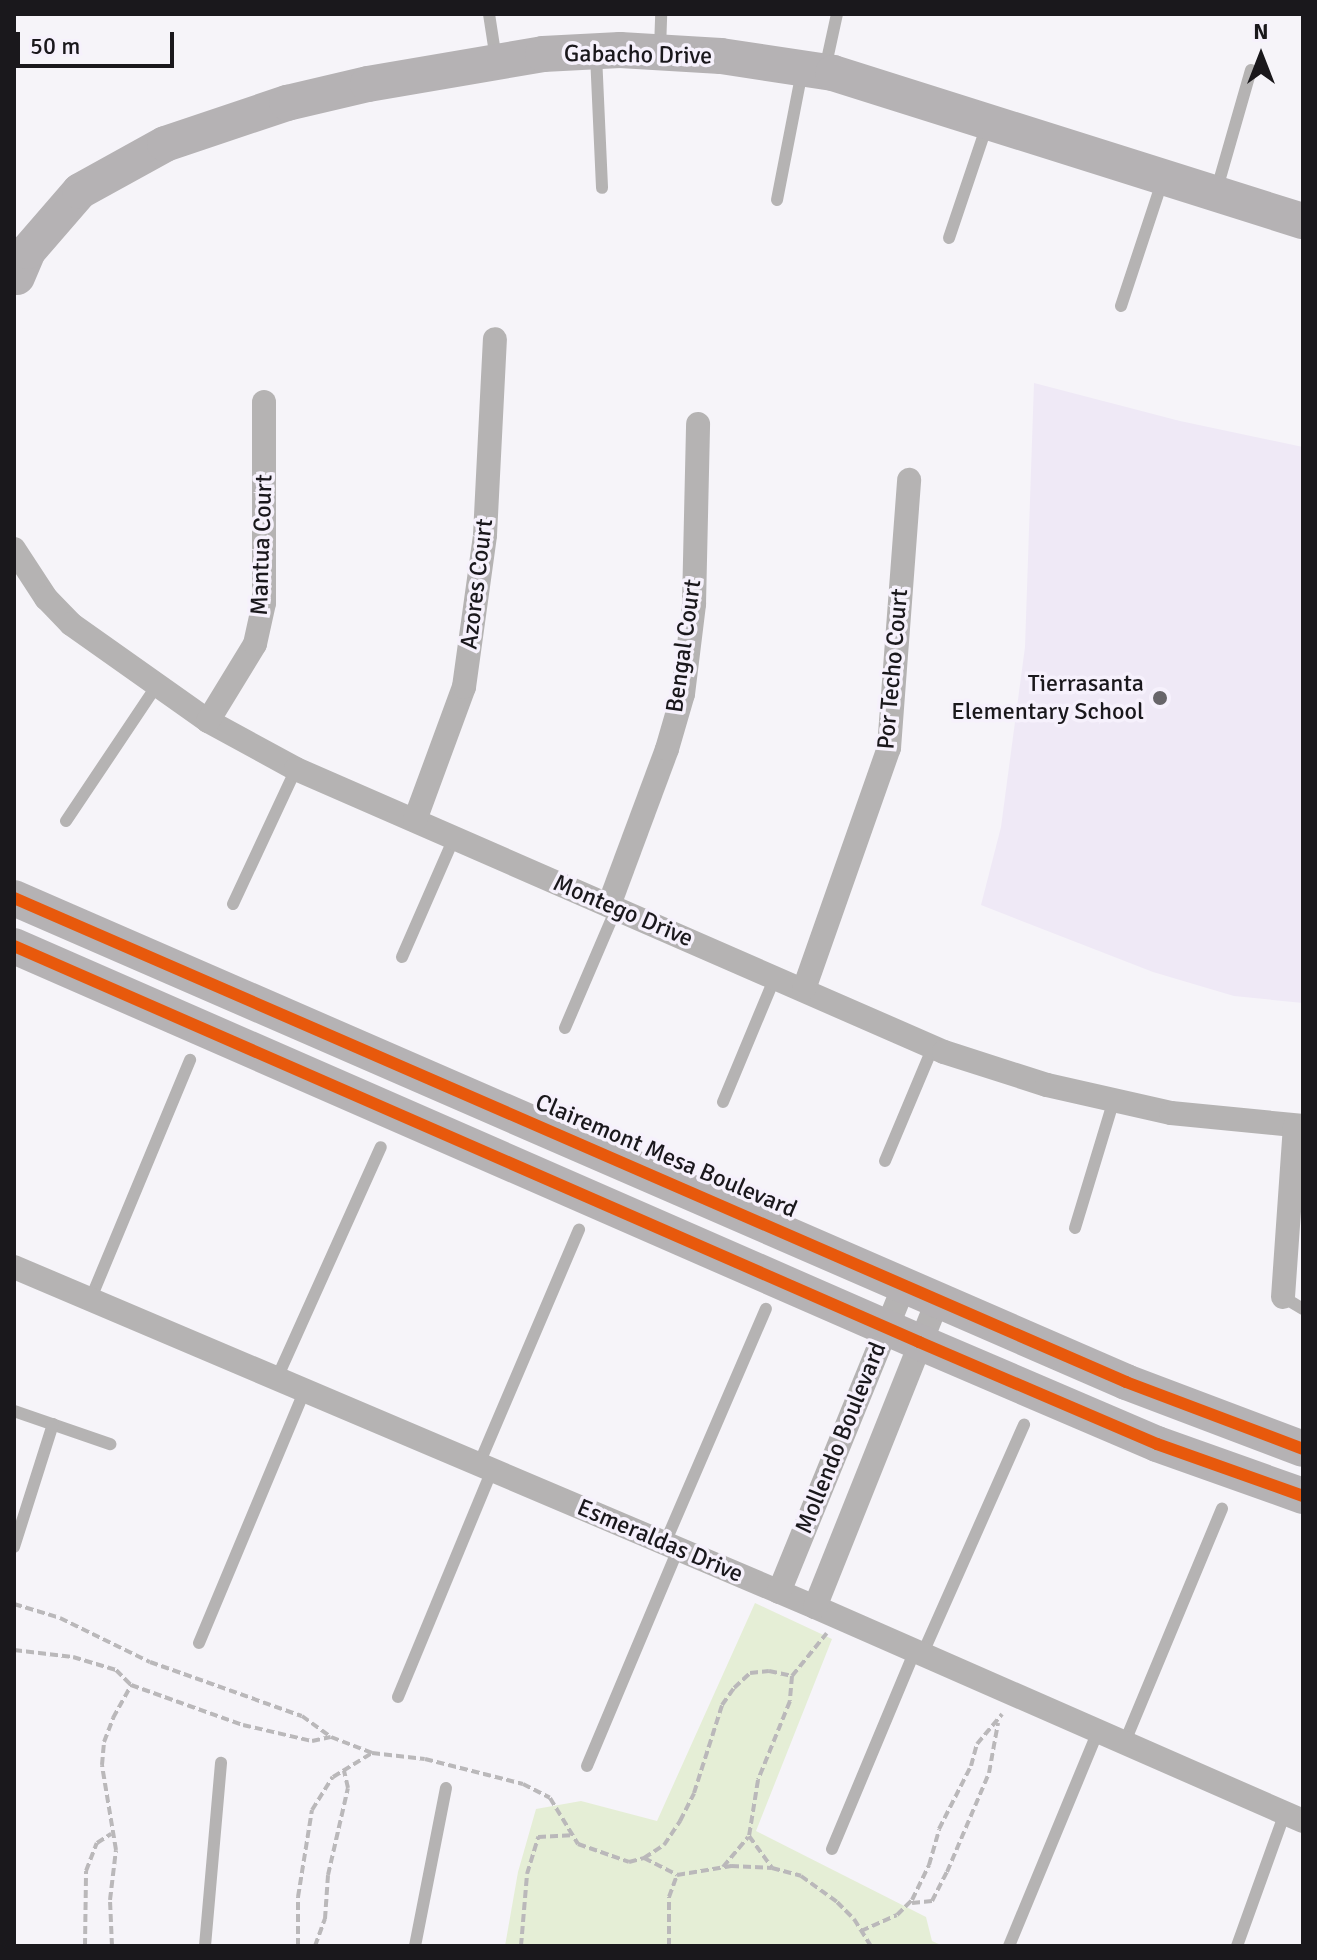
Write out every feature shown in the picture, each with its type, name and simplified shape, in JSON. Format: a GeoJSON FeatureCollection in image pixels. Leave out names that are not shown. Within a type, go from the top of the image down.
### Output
{"type":"FeatureCollection","features":[{"type":"Feature","properties":{"kind":"main road","name":"Gabacho Drive"},"geometry":{"type":"LineString","coordinates":[[15,277],[28,251],[80,191],[165,144],[300,100],[368,84],[497,62],[596,51],[721,56],[813,70],[1303,221]]}},
{"type":"Feature","properties":{"kind":"main road","name":"Clairemont Mesa Boulevard"},"geometry":{"type":"LineString","coordinates":[[14,898],[1174,1402],[1303,1449]]}},
{"type":"Feature","properties":{"kind":"main road"},"geometry":{"type":"LineString","coordinates":[[14,946],[1157,1444],[1303,1496]]}},
{"type":"Feature","properties":{"kind":"street","name":"Azores Court"},"geometry":{"type":"LineString","coordinates":[[415,820],[464,687],[485,535],[495,339]]}},
{"type":"Feature","properties":{"kind":"street","name":"Mantua Court"},"geometry":{"type":"LineString","coordinates":[[208,721],[255,644],[264,603],[264,402]]}},
{"type":"Feature","properties":{"kind":"street","name":"Bengal Court"},"geometry":{"type":"LineString","coordinates":[[612,907],[683,694],[694,604],[698,424]]}},
{"type":"Feature","properties":{"kind":"street","name":"Por Techo Court"},"geometry":{"type":"LineString","coordinates":[[804,989],[889,748],[909,480]]}},
{"type":"Feature","properties":{"kind":"street","name":"Montego Drive"},"geometry":{"type":"LineString","coordinates":[[18,563],[71,624],[208,721],[296,769],[933,1047],[1047,1085],[1171,1113],[1299,1126]]}},
{"type":"Feature","properties":{"kind":"street"},"geometry":{"type":"LineString","coordinates":[[1293,1303],[1299,1126]]}},
{"type":"Feature","properties":{"kind":"street","name":"Esmeraldas Drive"},"geometry":{"type":"LineString","coordinates":[[14,1267],[815,1607],[1294,1817]]}},
{"type":"Feature","properties":{"kind":"street","name":"Mollendo Boulevard"},"geometry":{"type":"LineString","coordinates":[[779,1592],[905,1284]]}},
{"type":"Feature","properties":{"kind":"street","name":"Mollendo Boulevard"},"geometry":{"type":"LineString","coordinates":[[815,1607],[938,1299]]}},
{"type":"Feature","properties":{"kind":"lane"},"geometry":{"type":"LineString","coordinates":[[489,14],[497,62]]}},
{"type":"Feature","properties":{"kind":"lane"},"geometry":{"type":"LineString","coordinates":[[660,52],[661,14]]}},
{"type":"Feature","properties":{"kind":"lane"},"geometry":{"type":"LineString","coordinates":[[777,200],[813,70],[837,14]]}},
{"type":"Feature","properties":{"kind":"lane"},"geometry":{"type":"LineString","coordinates":[[596,51],[602,188]]}},
{"type":"Feature","properties":{"kind":"lane"},"geometry":{"type":"LineString","coordinates":[[1215,195],[1251,70]]}},
{"type":"Feature","properties":{"kind":"lane"},"geometry":{"type":"LineString","coordinates":[[949,238],[988,122]]}},
{"type":"Feature","properties":{"kind":"lane"},"geometry":{"type":"LineString","coordinates":[[1121,306],[1163,178]]}},
{"type":"Feature","properties":{"kind":"lane"},"geometry":{"type":"LineString","coordinates":[[66,821],[157,685]]}},
{"type":"Feature","properties":{"kind":"lane"},"geometry":{"type":"LineString","coordinates":[[233,904],[296,769]]}},
{"type":"Feature","properties":{"kind":"lane"},"geometry":{"type":"LineString","coordinates":[[402,957],[454,838]]}},
{"type":"Feature","properties":{"kind":"lane"},"geometry":{"type":"LineString","coordinates":[[565,1028],[612,907]]}},
{"type":"Feature","properties":{"kind":"lane"},"geometry":{"type":"LineString","coordinates":[[723,1102],[775,977]]}},
{"type":"Feature","properties":{"kind":"lane"},"geometry":{"type":"LineString","coordinates":[[885,1161],[933,1047]]}},
{"type":"Feature","properties":{"kind":"lane"},"geometry":{"type":"LineString","coordinates":[[91,1298],[190,1060]]}},
{"type":"Feature","properties":{"kind":"lane"},"geometry":{"type":"LineString","coordinates":[[1075,1228],[1114,1100]]}},
{"type":"Feature","properties":{"kind":"lane"},"geometry":{"type":"LineString","coordinates":[[277,1378],[381,1147]]}},
{"type":"Feature","properties":{"kind":"lane"},"geometry":{"type":"LineString","coordinates":[[398,1697],[579,1229]]}},
{"type":"Feature","properties":{"kind":"lane"},"geometry":{"type":"LineString","coordinates":[[587,1766],[766,1309]]}},
{"type":"Feature","properties":{"kind":"lane"},"geometry":{"type":"LineString","coordinates":[[199,1643],[305,1390]]}},
{"type":"Feature","properties":{"kind":"lane"},"geometry":{"type":"LineString","coordinates":[[14,1411],[110,1444]]}},
{"type":"Feature","properties":{"kind":"lane"},"geometry":{"type":"LineString","coordinates":[[14,1547],[53,1424]]}},
{"type":"Feature","properties":{"kind":"lane"},"geometry":{"type":"LineString","coordinates":[[832,1849],[1024,1425]]}},
{"type":"Feature","properties":{"kind":"lane"},"geometry":{"type":"LineString","coordinates":[[1124,1744],[1222,1509]]}},
{"type":"Feature","properties":{"kind":"lane"},"geometry":{"type":"LineString","coordinates":[[1009,1946],[1098,1731]]}},
{"type":"Feature","properties":{"kind":"lane"},"geometry":{"type":"LineString","coordinates":[[205,1946],[221,1763]]}},
{"type":"Feature","properties":{"kind":"lane"},"geometry":{"type":"LineString","coordinates":[[415,1946],[446,1788]]}},
{"type":"Feature","properties":{"kind":"lane"},"geometry":{"type":"LineString","coordinates":[[1237,1946],[1294,1817]]}},
{"type":"Feature","properties":{"kind":"path"},"geometry":{"type":"LineString","coordinates":[[14,1604],[60,1618],[150,1662],[302,1716],[331,1737],[372,1753],[425,1759],[523,1784],[550,1798],[578,1844],[629,1862],[644,1858],[664,1845],[680,1821],[694,1793],[722,1705],[734,1688],[750,1673],[769,1671],[792,1676]]}},
{"type":"Feature","properties":{"kind":"path"},"geometry":{"type":"LineString","coordinates":[[721,1868],[749,1836],[758,1780],[790,1701],[792,1676],[838,1619]]}},
{"type":"Feature","properties":{"kind":"path"},"geometry":{"type":"LineString","coordinates":[[14,1650],[73,1657],[116,1670],[131,1685],[243,1725],[312,1741],[331,1737]]}},
{"type":"Feature","properties":{"kind":"path"},"geometry":{"type":"LineString","coordinates":[[112,1946],[110,1900],[116,1850],[103,1784],[104,1742],[131,1685]]}},
{"type":"Feature","properties":{"kind":"path"},"geometry":{"type":"LineString","coordinates":[[861,1931],[897,1915],[909,1903],[929,1865],[939,1829],[971,1766],[977,1744],[998,1721],[1014,1695]]}},
{"type":"Feature","properties":{"kind":"path"},"geometry":{"type":"LineString","coordinates":[[909,1903],[932,1901],[943,1882],[989,1773],[998,1721]]}},
{"type":"Feature","properties":{"kind":"path"},"geometry":{"type":"LineString","coordinates":[[298,1946],[298,1897],[312,1810],[333,1777],[372,1753]]}},
{"type":"Feature","properties":{"kind":"path"},"geometry":{"type":"LineString","coordinates":[[315,1946],[325,1919],[328,1875],[348,1788],[344,1770]]}},
{"type":"Feature","properties":{"kind":"path"},"geometry":{"type":"LineString","coordinates":[[85,1946],[86,1871],[97,1843],[112,1834]]}},
{"type":"Feature","properties":{"kind":"path"},"geometry":{"type":"LineString","coordinates":[[521,1946],[527,1874],[538,1837],[571,1835]]}},
{"type":"Feature","properties":{"kind":"path"},"geometry":{"type":"LineString","coordinates":[[749,1836],[772,1868]]}},
{"type":"Feature","properties":{"kind":"path"},"geometry":{"type":"LineString","coordinates":[[644,1858],[677,1875],[721,1868],[772,1868],[813,1883],[837,1902],[871,1946]]}},
{"type":"Feature","properties":{"kind":"path"},"geometry":{"type":"LineString","coordinates":[[669,1946],[669,1897],[677,1875]]}},
{"type":"Feature","properties":{"kind":"shaded area","name":"Tierrasanta Elementary School"},"geometry":{"type":"Polygon","coordinates":[[[1034,383],[1180,421],[1303,447],[1303,1003],[1234,996],[1153,972],[981,905],[1001,827],[1025,647],[1034,383]]]}},
{"type":"Feature","properties":{"kind":"green space"},"geometry":{"type":"Polygon","coordinates":[[[755,1603],[832,1639],[756,1831],[926,1917],[932,1941],[943,1946],[505,1946],[518,1872],[536,1809],[581,1801],[657,1821],[755,1603]]]}},
{"type":"Feature","properties":{"kind":"cycle path"},"geometry":{"type":"LineString","coordinates":[[14,898],[1126,1382],[1303,1449]]}},
{"type":"Feature","properties":{"kind":"cycle path"},"geometry":{"type":"LineString","coordinates":[[14,946],[1157,1444],[1303,1496]]}},
{"type":"Feature","properties":{"kind":"place","name":"Tierrasanta Elementary School"},"geometry":{"type":"Point","coordinates":[1160,698]}}]}
